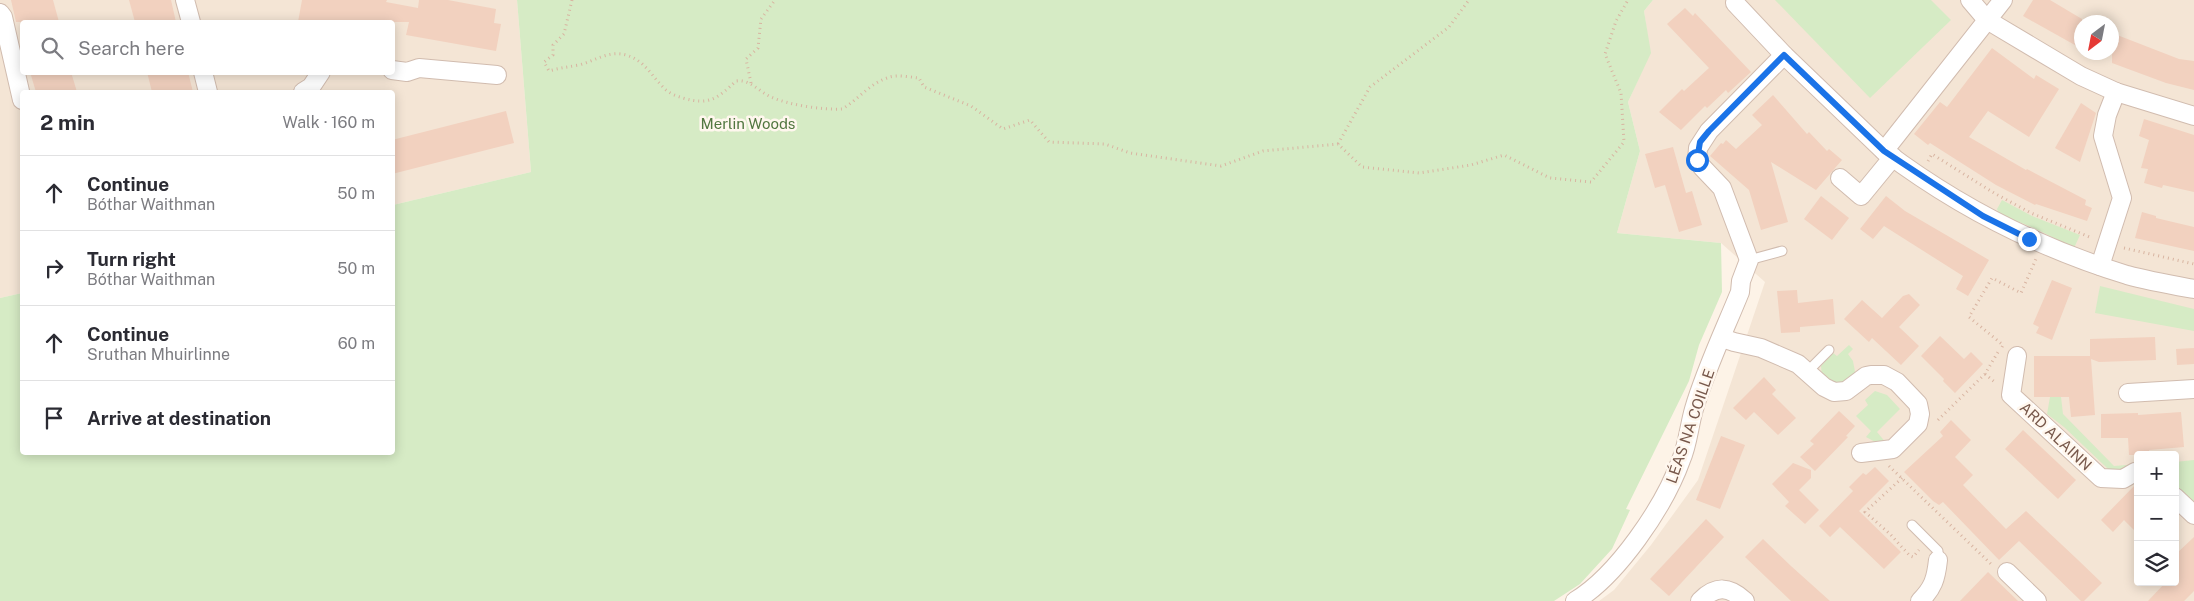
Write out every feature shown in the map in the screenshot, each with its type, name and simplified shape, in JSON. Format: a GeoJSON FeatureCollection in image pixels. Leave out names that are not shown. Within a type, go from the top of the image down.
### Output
{"type":"FeatureCollection","features":[{"type":"Feature","properties":{"kind":"street"},"geometry":{"type":"LineString","coordinates":[[185,0],[190,20]]}},
{"type":"Feature","properties":{"kind":"street"},"geometry":{"type":"LineString","coordinates":[[1970,0],[1988,20],[2081,76],[2116,92],[2194,116]]}},
{"type":"Feature","properties":{"kind":"street"},"geometry":{"type":"LineString","coordinates":[[1840,178],[1861,196],[1888,154],[2003,0]]}},
{"type":"Feature","properties":{"kind":"street"},"geometry":{"type":"LineString","coordinates":[[1735,3],[1784,55],[1888,154],[1983,216],[2042,244],[2100,266],[2129,275],[2194,289]]}},
{"type":"Feature","properties":{"kind":"street"},"geometry":{"type":"LineString","coordinates":[[0,13],[3,17],[20,91]]}},
{"type":"Feature","properties":{"kind":"street"},"geometry":{"type":"LineString","coordinates":[[1749,260],[1722,188],[1697,160],[1698,148],[1709,131],[1784,55]]}},
{"type":"Feature","properties":{"kind":"street"},"geometry":{"type":"LineString","coordinates":[[395,70],[407,72],[419,68],[497,75]]}},
{"type":"Feature","properties":{"kind":"street"},"geometry":{"type":"LineString","coordinates":[[204,75],[208,90]]}},
{"type":"Feature","properties":{"kind":"street"},"geometry":{"type":"LineString","coordinates":[[306,90],[320,75]]}},
{"type":"Feature","properties":{"kind":"street"},"geometry":{"type":"LineString","coordinates":[[2100,266],[2122,198],[2103,136],[2116,92]]}},
{"type":"Feature","properties":{"kind":"street","name":"LÉAS NA COILLE"},"geometry":{"type":"LineString","coordinates":[[1575,601],[1590,592],[1615,568],[1653,515],[1668,490],[1681,461],[1694,409],[1740,292],[1741,281],[1749,260]]}},
{"type":"Feature","properties":{"kind":"street"},"geometry":{"type":"LineString","coordinates":[[1722,338],[1770,352],[1779,358],[1798,364],[1829,391],[1841,393],[1850,389],[1866,376],[1876,374],[1888,376],[1897,382],[1915,400],[1920,419],[1897,447],[1868,453]]}},
{"type":"Feature","properties":{"kind":"street","name":"ARD ALAINN"},"geometry":{"type":"LineString","coordinates":[[2018,356],[2011,395],[2101,478],[2123,479],[2134,473]]}},
{"type":"Feature","properties":{"kind":"street"},"geometry":{"type":"LineString","coordinates":[[2128,394],[2194,390]]}},
{"type":"Feature","properties":{"kind":"street"},"geometry":{"type":"LineString","coordinates":[[2179,502],[2194,515]]}},
{"type":"Feature","properties":{"kind":"street"},"geometry":{"type":"LineString","coordinates":[[1920,601],[1931,590],[1937,574],[1938,560]]}},
{"type":"Feature","properties":{"kind":"street"},"geometry":{"type":"LineString","coordinates":[[2007,572],[2037,601]]}},
{"type":"Feature","properties":{"kind":"street"},"geometry":{"type":"LineString","coordinates":[[1700,601],[1707,594],[1724,589],[1734,591],[1744,601]]}},
{"type":"Feature","properties":{"kind":"lane"},"geometry":{"type":"LineString","coordinates":[[1749,260],[1782,251]]}},
{"type":"Feature","properties":{"kind":"lane"},"geometry":{"type":"LineString","coordinates":[[1808,371],[1829,350]]}},
{"type":"Feature","properties":{"kind":"lane"},"geometry":{"type":"LineString","coordinates":[[1912,524],[1938,551],[1938,560]]}},
{"type":"Feature","properties":{"kind":"path"},"geometry":{"type":"LineString","coordinates":[[572,0],[564,34],[553,45],[553,55],[544,62],[549,71],[617,53],[641,61],[662,87],[671,94],[696,102],[716,98],[723,94],[736,80],[744,80],[771,97],[789,102],[842,109],[874,84],[888,77],[919,78],[924,87],[971,106],[1004,129],[1030,120],[1049,142],[1105,144],[1130,153],[1221,166],[1264,152],[1338,144],[1362,167],[1419,173],[1471,165],[1504,155],[1550,178],[1591,182],[1624,142],[1621,92],[1605,54],[1616,21],[1628,0]]}},
{"type":"Feature","properties":{"kind":"path"},"geometry":{"type":"LineString","coordinates":[[752,85],[746,60],[758,48],[761,19],[775,0]]}},
{"type":"Feature","properties":{"kind":"path"},"geometry":{"type":"LineString","coordinates":[[1338,144],[1370,87],[1450,27],[1469,0]]}},
{"type":"Feature","properties":{"kind":"path"},"geometry":{"type":"LineString","coordinates":[[1923,168],[1932,154],[1994,193],[2031,213],[2107,244],[2194,264]]}},
{"type":"Feature","properties":{"kind":"path"},"geometry":{"type":"LineString","coordinates":[[1920,419],[1938,420],[1985,374],[2003,345],[1969,317],[1992,278],[2021,293],[2042,244]]}},
{"type":"Feature","properties":{"kind":"path"},"geometry":{"type":"LineString","coordinates":[[1868,453],[1902,478],[1994,567],[2007,572]]}},
{"type":"Feature","properties":{"kind":"path"},"geometry":{"type":"LineString","coordinates":[[1902,478],[1866,512],[1910,556],[1914,557],[1928,540]]}},
{"type":"Feature","properties":{"kind":"shaded area"},"geometry":{"type":"Polygon","coordinates":[[[0,0],[517,0],[531,172],[395,205],[395,90],[20,90],[20,293],[0,298],[0,0]]]}},
{"type":"Feature","properties":{"kind":"shaded area"},"geometry":{"type":"Polygon","coordinates":[[[1653,0],[2194,0],[2194,601],[1599,601],[1614,590],[1651,545],[1698,480],[1765,282],[1721,243],[1617,233],[1640,151],[1628,102],[1650,53],[1644,11],[1653,0]]]}},
{"type":"Feature","properties":{"kind":"green space","name":"Merlin Woods"},"geometry":{"type":"Polygon","coordinates":[[[517,0],[1653,0],[1644,11],[1651,53],[1628,102],[1640,151],[1617,233],[1721,243],[1722,292],[1699,345],[1689,381],[1626,509],[1630,510],[1612,549],[1580,584],[1554,601],[0,601],[0,298],[20,293],[20,455],[395,455],[395,205],[531,172],[517,0]]]}},
{"type":"Feature","properties":{"kind":"green space"},"geometry":{"type":"Polygon","coordinates":[[[1775,0],[1931,0],[1951,20],[1870,98],[1775,0]]]}},
{"type":"Feature","properties":{"kind":"green space"},"geometry":{"type":"Polygon","coordinates":[[[2002,200],[2032,216],[2080,235],[2074,248],[2034,228],[1999,214],[1997,209],[2002,200]]]}},
{"type":"Feature","properties":{"kind":"green space"},"geometry":{"type":"Polygon","coordinates":[[[2100,286],[2194,309],[2194,331],[2095,313],[2100,286]]]}},
{"type":"Feature","properties":{"kind":"green space"},"geometry":{"type":"Polygon","coordinates":[[[1849,345],[1853,349],[1848,354],[1853,361],[1856,377],[1849,382],[1835,385],[1822,376],[1821,366],[1833,353],[1837,356],[1849,345]]]}},
{"type":"Feature","properties":{"kind":"green space"},"geometry":{"type":"Polygon","coordinates":[[[1875,391],[1887,395],[1900,409],[1877,432],[1887,444],[1877,443],[1866,437],[1871,431],[1856,416],[1868,405],[1865,400],[1875,391]]]}},
{"type":"Feature","properties":{"kind":"green space"},"geometry":{"type":"Polygon","coordinates":[[[2050,397],[2061,397],[2063,414],[2114,466],[2134,464],[2134,468],[2110,471],[2064,427],[2047,414],[2050,397]]]}},
{"type":"Feature","properties":{"kind":"green space"},"geometry":{"type":"Polygon","coordinates":[[[2194,460],[2194,502],[2179,489],[2179,462],[2194,460]]]}},
{"type":"Feature","properties":{"kind":"building"},"geometry":{"type":"Polygon","coordinates":[[[11,0],[53,0],[58,20],[20,20],[20,22],[16,22],[11,0]]]}},
{"type":"Feature","properties":{"kind":"building"},"geometry":{"type":"Polygon","coordinates":[[[129,0],[171,0],[176,20],[134,20],[129,0]]]}},
{"type":"Feature","properties":{"kind":"building"},"geometry":{"type":"Polygon","coordinates":[[[302,0],[387,0],[386,2],[418,8],[419,0],[448,0],[496,9],[494,23],[501,24],[496,51],[406,35],[409,22],[395,22],[395,20],[298,20],[302,0]]]}},
{"type":"Feature","properties":{"kind":"building"},"geometry":{"type":"Polygon","coordinates":[[[2033,0],[2050,0],[2075,15],[2074,45],[2023,16],[2033,0]]]}},
{"type":"Feature","properties":{"kind":"building"},"geometry":{"type":"Polygon","coordinates":[[[1685,8],[1693,16],[1695,13],[1751,72],[1728,93],[1726,90],[1707,108],[1705,106],[1681,130],[1659,112],[1682,89],[1684,91],[1709,68],[1667,24],[1685,8]]]}},
{"type":"Feature","properties":{"kind":"building"},"geometry":{"type":"Polygon","coordinates":[[[2119,36],[2179,59],[2194,61],[2194,90],[2166,83],[2112,63],[2112,60],[2119,60],[2119,36]]]}},
{"type":"Feature","properties":{"kind":"building"},"geometry":{"type":"Polygon","coordinates":[[[1992,48],[2034,79],[2036,75],[2059,89],[2029,137],[1988,111],[1969,137],[2026,170],[2086,200],[2085,205],[2092,208],[2087,221],[2035,205],[1996,185],[1930,143],[1928,145],[1914,134],[1940,102],[1947,107],[1992,48]]]}},
{"type":"Feature","properties":{"kind":"building"},"geometry":{"type":"Polygon","coordinates":[[[31,75],[72,75],[76,90],[35,90],[31,75]]]}},
{"type":"Feature","properties":{"kind":"building"},"geometry":{"type":"Polygon","coordinates":[[[148,75],[189,75],[192,90],[152,90],[148,75]]]}},
{"type":"Feature","properties":{"kind":"building"},"geometry":{"type":"Polygon","coordinates":[[[1773,95],[1807,134],[1809,132],[1827,151],[1829,149],[1842,160],[1816,190],[1771,162],[1788,222],[1761,230],[1749,190],[1710,156],[1726,140],[1736,149],[1762,125],[1752,115],[1773,95]]]}},
{"type":"Feature","properties":{"kind":"building"},"geometry":{"type":"Polygon","coordinates":[[[2081,103],[2096,113],[2080,162],[2055,148],[2081,103]]]}},
{"type":"Feature","properties":{"kind":"building"},"geometry":{"type":"Polygon","coordinates":[[[506,111],[514,143],[395,173],[395,139],[506,111]]]}},
{"type":"Feature","properties":{"kind":"building"},"geometry":{"type":"Polygon","coordinates":[[[2144,119],[2194,135],[2194,192],[2163,185],[2162,188],[2144,183],[2148,169],[2141,168],[2149,140],[2139,136],[2144,119]]]}},
{"type":"Feature","properties":{"kind":"building"},"geometry":{"type":"Polygon","coordinates":[[[1673,147],[1686,193],[1692,191],[1702,225],[1679,232],[1665,185],[1655,188],[1645,154],[1673,147]]]}},
{"type":"Feature","properties":{"kind":"building"},"geometry":{"type":"Polygon","coordinates":[[[1821,196],[1849,218],[1832,240],[1804,219],[1821,196]]]}},
{"type":"Feature","properties":{"kind":"building"},"geometry":{"type":"Polygon","coordinates":[[[1886,196],[1905,211],[1989,260],[1968,296],[1956,289],[1963,276],[1884,226],[1873,239],[1860,229],[1886,196]]]}},
{"type":"Feature","properties":{"kind":"building"},"geometry":{"type":"Polygon","coordinates":[[[2142,212],[2156,216],[2156,218],[2194,227],[2194,251],[2135,238],[2142,212]]]}},
{"type":"Feature","properties":{"kind":"building"},"geometry":{"type":"Polygon","coordinates":[[[2052,280],[2072,288],[2052,340],[2036,333],[2039,327],[2033,324],[2052,280]]]}},
{"type":"Feature","properties":{"kind":"building"},"geometry":{"type":"Polygon","coordinates":[[[1797,290],[1798,303],[1833,299],[1835,324],[1800,327],[1800,332],[1781,333],[1777,291],[1797,290]]]}},
{"type":"Feature","properties":{"kind":"building"},"geometry":{"type":"Polygon","coordinates":[[[1909,294],[1920,305],[1899,327],[1919,346],[1901,365],[1872,338],[1869,342],[1844,319],[1862,300],[1882,318],[1903,296],[1909,294]]]}},
{"type":"Feature","properties":{"kind":"building"},"geometry":{"type":"Polygon","coordinates":[[[1940,336],[1964,359],[1971,352],[1983,364],[1955,393],[1921,356],[1940,336]]]}},
{"type":"Feature","properties":{"kind":"building"},"geometry":{"type":"Polygon","coordinates":[[[2155,337],[2156,360],[2099,362],[2091,359],[2095,415],[2071,417],[2069,397],[2034,397],[2034,356],[2090,356],[2090,339],[2155,337]]]}},
{"type":"Feature","properties":{"kind":"building"},"geometry":{"type":"Polygon","coordinates":[[[2194,348],[2194,364],[2177,365],[2176,349],[2194,348]]]}},
{"type":"Feature","properties":{"kind":"building"},"geometry":{"type":"Polygon","coordinates":[[[1764,377],[1776,390],[1772,394],[1796,418],[1778,435],[1754,412],[1746,420],[1733,408],[1764,377]]]}},
{"type":"Feature","properties":{"kind":"building"},"geometry":{"type":"Polygon","coordinates":[[[1839,411],[1855,426],[1846,436],[1848,437],[1815,471],[1800,457],[1814,444],[1810,441],[1839,411]]]}},
{"type":"Feature","properties":{"kind":"building"},"geometry":{"type":"Polygon","coordinates":[[[2181,412],[2184,447],[2134,451],[2134,455],[2129,455],[2128,438],[2101,438],[2101,414],[2138,413],[2138,415],[2181,412]]]}},
{"type":"Feature","properties":{"kind":"building"},"geometry":{"type":"Polygon","coordinates":[[[1951,420],[1971,440],[1955,457],[1973,475],[1963,485],[2006,529],[2026,511],[2077,559],[2102,583],[2084,601],[2081,601],[2019,541],[1999,560],[1943,502],[1939,505],[1933,501],[1904,472],[1943,436],[1940,432],[1951,420]]]}},
{"type":"Feature","properties":{"kind":"building"},"geometry":{"type":"Polygon","coordinates":[[[2023,430],[2076,480],[2058,499],[2005,449],[2023,430]]]}},
{"type":"Feature","properties":{"kind":"building"},"geometry":{"type":"Polygon","coordinates":[[[1721,436],[1745,445],[1720,509],[1696,500],[1721,436]]]}},
{"type":"Feature","properties":{"kind":"building"},"geometry":{"type":"Polygon","coordinates":[[[1793,463],[1811,470],[1811,478],[1799,490],[1819,510],[1805,524],[1785,506],[1789,502],[1772,484],[1793,463]]]}},
{"type":"Feature","properties":{"kind":"building"},"geometry":{"type":"Polygon","coordinates":[[[1875,467],[1889,481],[1859,511],[1901,552],[1884,569],[1840,527],[1830,537],[1819,526],[1853,491],[1849,487],[1863,473],[1866,475],[1875,467]]]}},
{"type":"Feature","properties":{"kind":"building"},"geometry":{"type":"Polygon","coordinates":[[[2134,486],[2134,530],[2124,520],[2113,532],[2101,520],[2134,486]]]}},
{"type":"Feature","properties":{"kind":"building"},"geometry":{"type":"Polygon","coordinates":[[[1706,519],[1724,537],[1669,596],[1650,579],[1706,519]]]}},
{"type":"Feature","properties":{"kind":"building"},"geometry":{"type":"Polygon","coordinates":[[[2194,537],[2194,591],[2184,601],[2148,601],[2162,586],[2179,586],[2179,551],[2194,537]]]}},
{"type":"Feature","properties":{"kind":"building"},"geometry":{"type":"Polygon","coordinates":[[[1763,539],[1830,601],[1791,601],[1745,557],[1763,539]]]}},
{"type":"Feature","properties":{"kind":"building"},"geometry":{"type":"Polygon","coordinates":[[[1988,572],[2018,601],[1960,601],[1988,572]]]}},
{"type":"Feature","properties":{"kind":"route"},"geometry":{"type":"LineString","coordinates":[[1697,160],[1700,142],[1709,131],[1784,55],[1884,151],[1907,168],[1983,216],[2029,239]]}}]}
